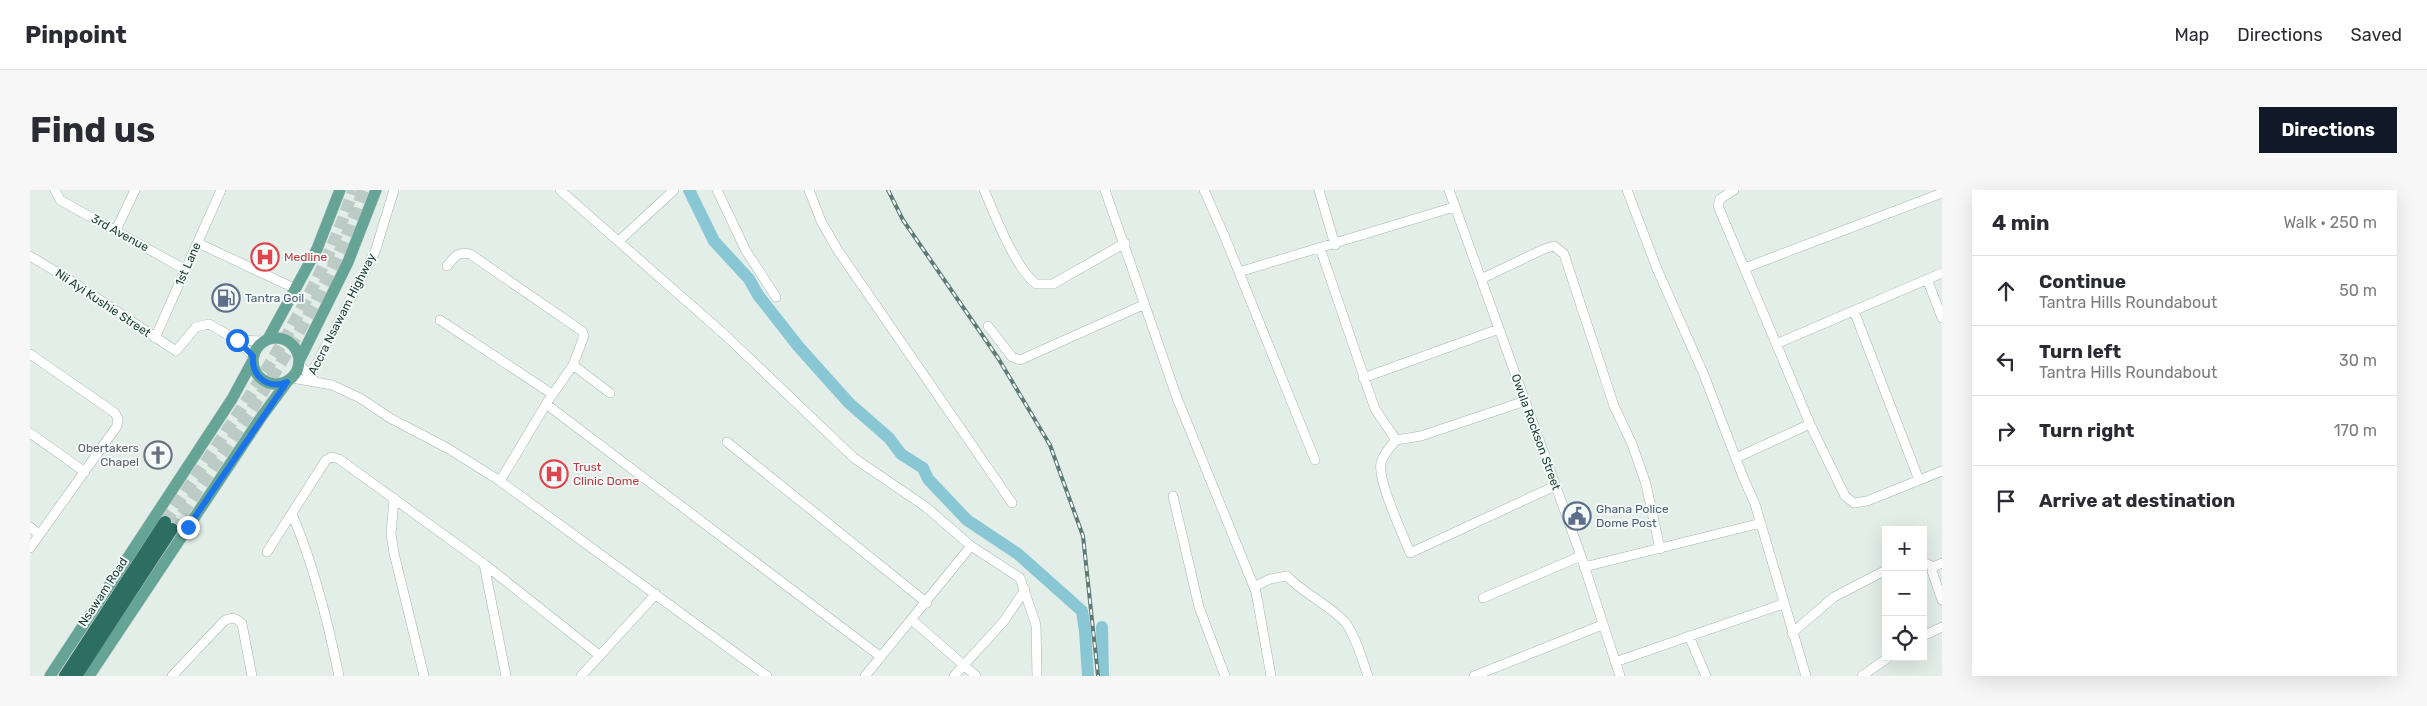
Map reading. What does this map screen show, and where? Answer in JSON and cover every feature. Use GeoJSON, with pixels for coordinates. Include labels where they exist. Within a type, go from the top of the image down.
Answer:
{"type":"FeatureCollection","features":[{"type":"Feature","properties":{"kind":"highway","name":"Nsawam Road"},"geometry":{"type":"LineString","coordinates":[[64,676],[168,526],[76,676]]}},
{"type":"Feature","properties":{"kind":"main road"},"geometry":{"type":"LineString","coordinates":[[50,676],[232,399],[259,345],[266,340],[296,290],[317,249],[340,190]]}},
{"type":"Feature","properties":{"kind":"main road"},"geometry":{"type":"LineString","coordinates":[[89,676],[262,416],[289,380],[348,262],[376,190]]}},
{"type":"Feature","properties":{"kind":"main road"},"geometry":{"type":"LineString","coordinates":[[266,340],[280,338],[289,342],[295,348],[299,363]]}},
{"type":"Feature","properties":{"kind":"main road"},"geometry":{"type":"LineString","coordinates":[[252,359],[255,373],[267,383],[275,385],[289,380]]}},
{"type":"Feature","properties":{"kind":"street"},"geometry":{"type":"LineString","coordinates":[[116,230],[135,190]]}},
{"type":"Feature","properties":{"kind":"street","name":"1st Lane"},"geometry":{"type":"LineString","coordinates":[[155,338],[221,190]]}},
{"type":"Feature","properties":{"kind":"street","name":"Accra Nsawam Highway"},"geometry":{"type":"LineString","coordinates":[[311,379],[375,252],[394,190]]}},
{"type":"Feature","properties":{"kind":"street"},"geometry":{"type":"LineString","coordinates":[[560,190],[620,240],[664,283],[775,381],[798,407],[854,458],[926,507],[971,546],[1020,578],[1036,625],[1037,676]]}},
{"type":"Feature","properties":{"kind":"street"},"geometry":{"type":"LineString","coordinates":[[620,240],[674,190]]}},
{"type":"Feature","properties":{"kind":"street"},"geometry":{"type":"LineString","coordinates":[[717,190],[746,252],[776,297]]}},
{"type":"Feature","properties":{"kind":"street"},"geometry":{"type":"LineString","coordinates":[[808,190],[821,221],[837,249],[1012,503]]}},
{"type":"Feature","properties":{"kind":"street"},"geometry":{"type":"LineString","coordinates":[[984,190],[1028,278],[1036,284],[1054,284],[1125,243]]}},
{"type":"Feature","properties":{"kind":"street"},"geometry":{"type":"LineString","coordinates":[[1105,190],[1125,243],[1143,306],[1177,398],[1254,587],[1268,648],[1271,676]]}},
{"type":"Feature","properties":{"kind":"street"},"geometry":{"type":"LineString","coordinates":[[1204,190],[1315,460]]}},
{"type":"Feature","properties":{"kind":"street"},"geometry":{"type":"LineString","coordinates":[[1319,190],[1335,244]]}},
{"type":"Feature","properties":{"kind":"street","name":"Owula Rockson Street"},"geometry":{"type":"LineString","coordinates":[[1449,190],[1584,567],[1620,676]]}},
{"type":"Feature","properties":{"kind":"street"},"geometry":{"type":"LineString","coordinates":[[1627,190],[1657,269],[1704,375],[1761,523],[1783,604],[1806,676]]}},
{"type":"Feature","properties":{"kind":"street"},"geometry":{"type":"LineString","coordinates":[[1734,190],[1720,198],[1718,206],[1810,424],[1845,496],[1854,503],[1867,501],[1942,471]]}},
{"type":"Feature","properties":{"kind":"street","name":"3rd Avenue"},"geometry":{"type":"LineString","coordinates":[[56,192],[60,200],[186,270]]}},
{"type":"Feature","properties":{"kind":"street"},"geometry":{"type":"LineString","coordinates":[[1745,268],[1942,192]]}},
{"type":"Feature","properties":{"kind":"street"},"geometry":{"type":"LineString","coordinates":[[1239,272],[1454,207]]}},
{"type":"Feature","properties":{"kind":"street"},"geometry":{"type":"LineString","coordinates":[[198,243],[296,290]]}},
{"type":"Feature","properties":{"kind":"street"},"geometry":{"type":"LineString","coordinates":[[1481,279],[1544,249],[1554,246],[1564,254],[1614,406],[1632,444],[1646,484],[1660,549]]}},
{"type":"Feature","properties":{"kind":"street"},"geometry":{"type":"LineString","coordinates":[[1320,248],[1374,409],[1396,440]]}},
{"type":"Feature","properties":{"kind":"street"},"geometry":{"type":"LineString","coordinates":[[447,266],[457,254],[463,252],[470,254],[582,331],[584,340],[573,364],[552,394],[500,481]]}},
{"type":"Feature","properties":{"kind":"street","name":"Nii Ayi Kushie Street"},"geometry":{"type":"LineString","coordinates":[[30,256],[176,350],[191,331],[200,325],[209,324],[237,340]]}},
{"type":"Feature","properties":{"kind":"street"},"geometry":{"type":"LineString","coordinates":[[1776,344],[1942,273]]}},
{"type":"Feature","properties":{"kind":"street"},"geometry":{"type":"LineString","coordinates":[[1927,280],[1942,318]]}},
{"type":"Feature","properties":{"kind":"street"},"geometry":{"type":"LineString","coordinates":[[988,326],[1012,357],[1020,360],[1143,306]]}},
{"type":"Feature","properties":{"kind":"street"},"geometry":{"type":"LineString","coordinates":[[1854,311],[1919,480]]}},
{"type":"Feature","properties":{"kind":"street"},"geometry":{"type":"LineString","coordinates":[[440,320],[552,394]]}},
{"type":"Feature","properties":{"kind":"street"},"geometry":{"type":"LineString","coordinates":[[1363,378],[1499,330]]}},
{"type":"Feature","properties":{"kind":"street"},"geometry":{"type":"LineString","coordinates":[[237,340],[266,340]]}},
{"type":"Feature","properties":{"kind":"street"},"geometry":{"type":"LineString","coordinates":[[237,340],[252,359]]}},
{"type":"Feature","properties":{"kind":"street"},"geometry":{"type":"LineString","coordinates":[[30,354],[115,413],[118,419],[117,426],[30,548]]}},
{"type":"Feature","properties":{"kind":"street"},"geometry":{"type":"LineString","coordinates":[[299,363],[311,379]]}},
{"type":"Feature","properties":{"kind":"street"},"geometry":{"type":"LineString","coordinates":[[573,364],[610,393]]}},
{"type":"Feature","properties":{"kind":"street"},"geometry":{"type":"LineString","coordinates":[[289,380],[311,379],[332,385],[360,398],[390,418],[449,448],[500,481],[767,676]]}},
{"type":"Feature","properties":{"kind":"street"},"geometry":{"type":"LineString","coordinates":[[1525,401],[1421,436],[1396,440],[1384,457],[1381,469],[1393,509],[1410,552],[1555,486]]}},
{"type":"Feature","properties":{"kind":"street"},"geometry":{"type":"LineString","coordinates":[[546,404],[881,657]]}},
{"type":"Feature","properties":{"kind":"street"},"geometry":{"type":"LineString","coordinates":[[1736,458],[1810,424]]}},
{"type":"Feature","properties":{"kind":"street"},"geometry":{"type":"LineString","coordinates":[[30,433],[84,472]]}},
{"type":"Feature","properties":{"kind":"street"},"geometry":{"type":"LineString","coordinates":[[726,442],[927,602]]}},
{"type":"Feature","properties":{"kind":"street"},"geometry":{"type":"LineString","coordinates":[[266,552],[326,460],[332,457],[339,459],[484,564],[599,655]]}},
{"type":"Feature","properties":{"kind":"street"},"geometry":{"type":"LineString","coordinates":[[1174,496],[1199,607],[1225,676]]}},
{"type":"Feature","properties":{"kind":"street"},"geometry":{"type":"LineString","coordinates":[[394,498],[391,534],[394,554],[424,676]]}},
{"type":"Feature","properties":{"kind":"street"},"geometry":{"type":"LineString","coordinates":[[292,514],[316,583],[338,676]]}},
{"type":"Feature","properties":{"kind":"street"},"geometry":{"type":"LineString","coordinates":[[1584,567],[1761,523]]}},
{"type":"Feature","properties":{"kind":"street"},"geometry":{"type":"LineString","coordinates":[[30,527],[39,534]]}},
{"type":"Feature","properties":{"kind":"street"},"geometry":{"type":"LineString","coordinates":[[865,676],[971,546]]}},
{"type":"Feature","properties":{"kind":"street"},"geometry":{"type":"LineString","coordinates":[[1483,598],[1580,556]]}},
{"type":"Feature","properties":{"kind":"street"},"geometry":{"type":"LineString","coordinates":[[484,564],[506,676]]}},
{"type":"Feature","properties":{"kind":"street"},"geometry":{"type":"LineString","coordinates":[[1938,565],[1932,570],[1942,600]]}},
{"type":"Feature","properties":{"kind":"street"},"geometry":{"type":"LineString","coordinates":[[1792,633],[1834,597],[1884,571]]}},
{"type":"Feature","properties":{"kind":"street"},"geometry":{"type":"LineString","coordinates":[[1254,587],[1270,579],[1287,576],[1299,589],[1334,612],[1346,624],[1368,676]]}},
{"type":"Feature","properties":{"kind":"street"},"geometry":{"type":"LineString","coordinates":[[954,676],[965,667],[1004,621],[1025,590]]}},
{"type":"Feature","properties":{"kind":"street"},"geometry":{"type":"LineString","coordinates":[[581,676],[656,594]]}},
{"type":"Feature","properties":{"kind":"street"},"geometry":{"type":"LineString","coordinates":[[1615,662],[1783,604]]}},
{"type":"Feature","properties":{"kind":"street"},"geometry":{"type":"LineString","coordinates":[[172,676],[230,617],[237,619],[242,624],[252,676]]}},
{"type":"Feature","properties":{"kind":"street"},"geometry":{"type":"LineString","coordinates":[[912,620],[976,676]]}},
{"type":"Feature","properties":{"kind":"street"},"geometry":{"type":"LineString","coordinates":[[1474,676],[1602,624]]}},
{"type":"Feature","properties":{"kind":"street"},"geometry":{"type":"LineString","coordinates":[[1927,634],[1942,627]]}},
{"type":"Feature","properties":{"kind":"street"},"geometry":{"type":"LineString","coordinates":[[1689,636],[1706,676]]}},
{"type":"Feature","properties":{"kind":"street"},"geometry":{"type":"LineString","coordinates":[[1862,676],[1883,661]]}},
{"type":"Feature","properties":{"kind":"waterway"},"geometry":{"type":"LineString","coordinates":[[689,190],[714,241],[749,279],[758,295],[798,346],[849,403],[889,438],[901,454],[923,468],[928,479],[967,520],[1018,554],[1082,611],[1088,676]]}},
{"type":"Feature","properties":{"kind":"waterway"},"geometry":{"type":"LineString","coordinates":[[1102,627],[1103,676]]}},
{"type":"Feature","properties":{"kind":"tunnel"},"geometry":{"type":"LineString","coordinates":[[165,522],[245,403],[295,321],[337,235],[353,190]]}},
{"type":"Feature","properties":{"kind":"tunnel"},"geometry":{"type":"LineString","coordinates":[[172,529],[253,407],[304,324],[346,236],[363,190]]}},
{"type":"Feature","properties":{"kind":"railway"},"geometry":{"type":"LineString","coordinates":[[888,190],[903,220],[998,358],[1050,445],[1083,536],[1098,676]]}},
{"type":"Feature","properties":{"kind":"place","name":"Medline"},"geometry":{"type":"Point","coordinates":[265,257]}},
{"type":"Feature","properties":{"kind":"place","name":"Tantra Goil"},"geometry":{"type":"Point","coordinates":[226,298]}},
{"type":"Feature","properties":{"kind":"place","name":"Obertakers Chapel"},"geometry":{"type":"Point","coordinates":[158,455]}},
{"type":"Feature","properties":{"kind":"place","name":"Trust Clinic Dome"},"geometry":{"type":"Point","coordinates":[554,474]}},
{"type":"Feature","properties":{"kind":"place","name":"Ghana Police Dome Post"},"geometry":{"type":"Point","coordinates":[1577,516]}},
{"type":"Feature","properties":{"kind":"route"},"geometry":{"type":"LineString","coordinates":[[188,527],[287,382],[275,385],[260,379],[255,373],[252,362],[253,356],[237,340]]}}]}
